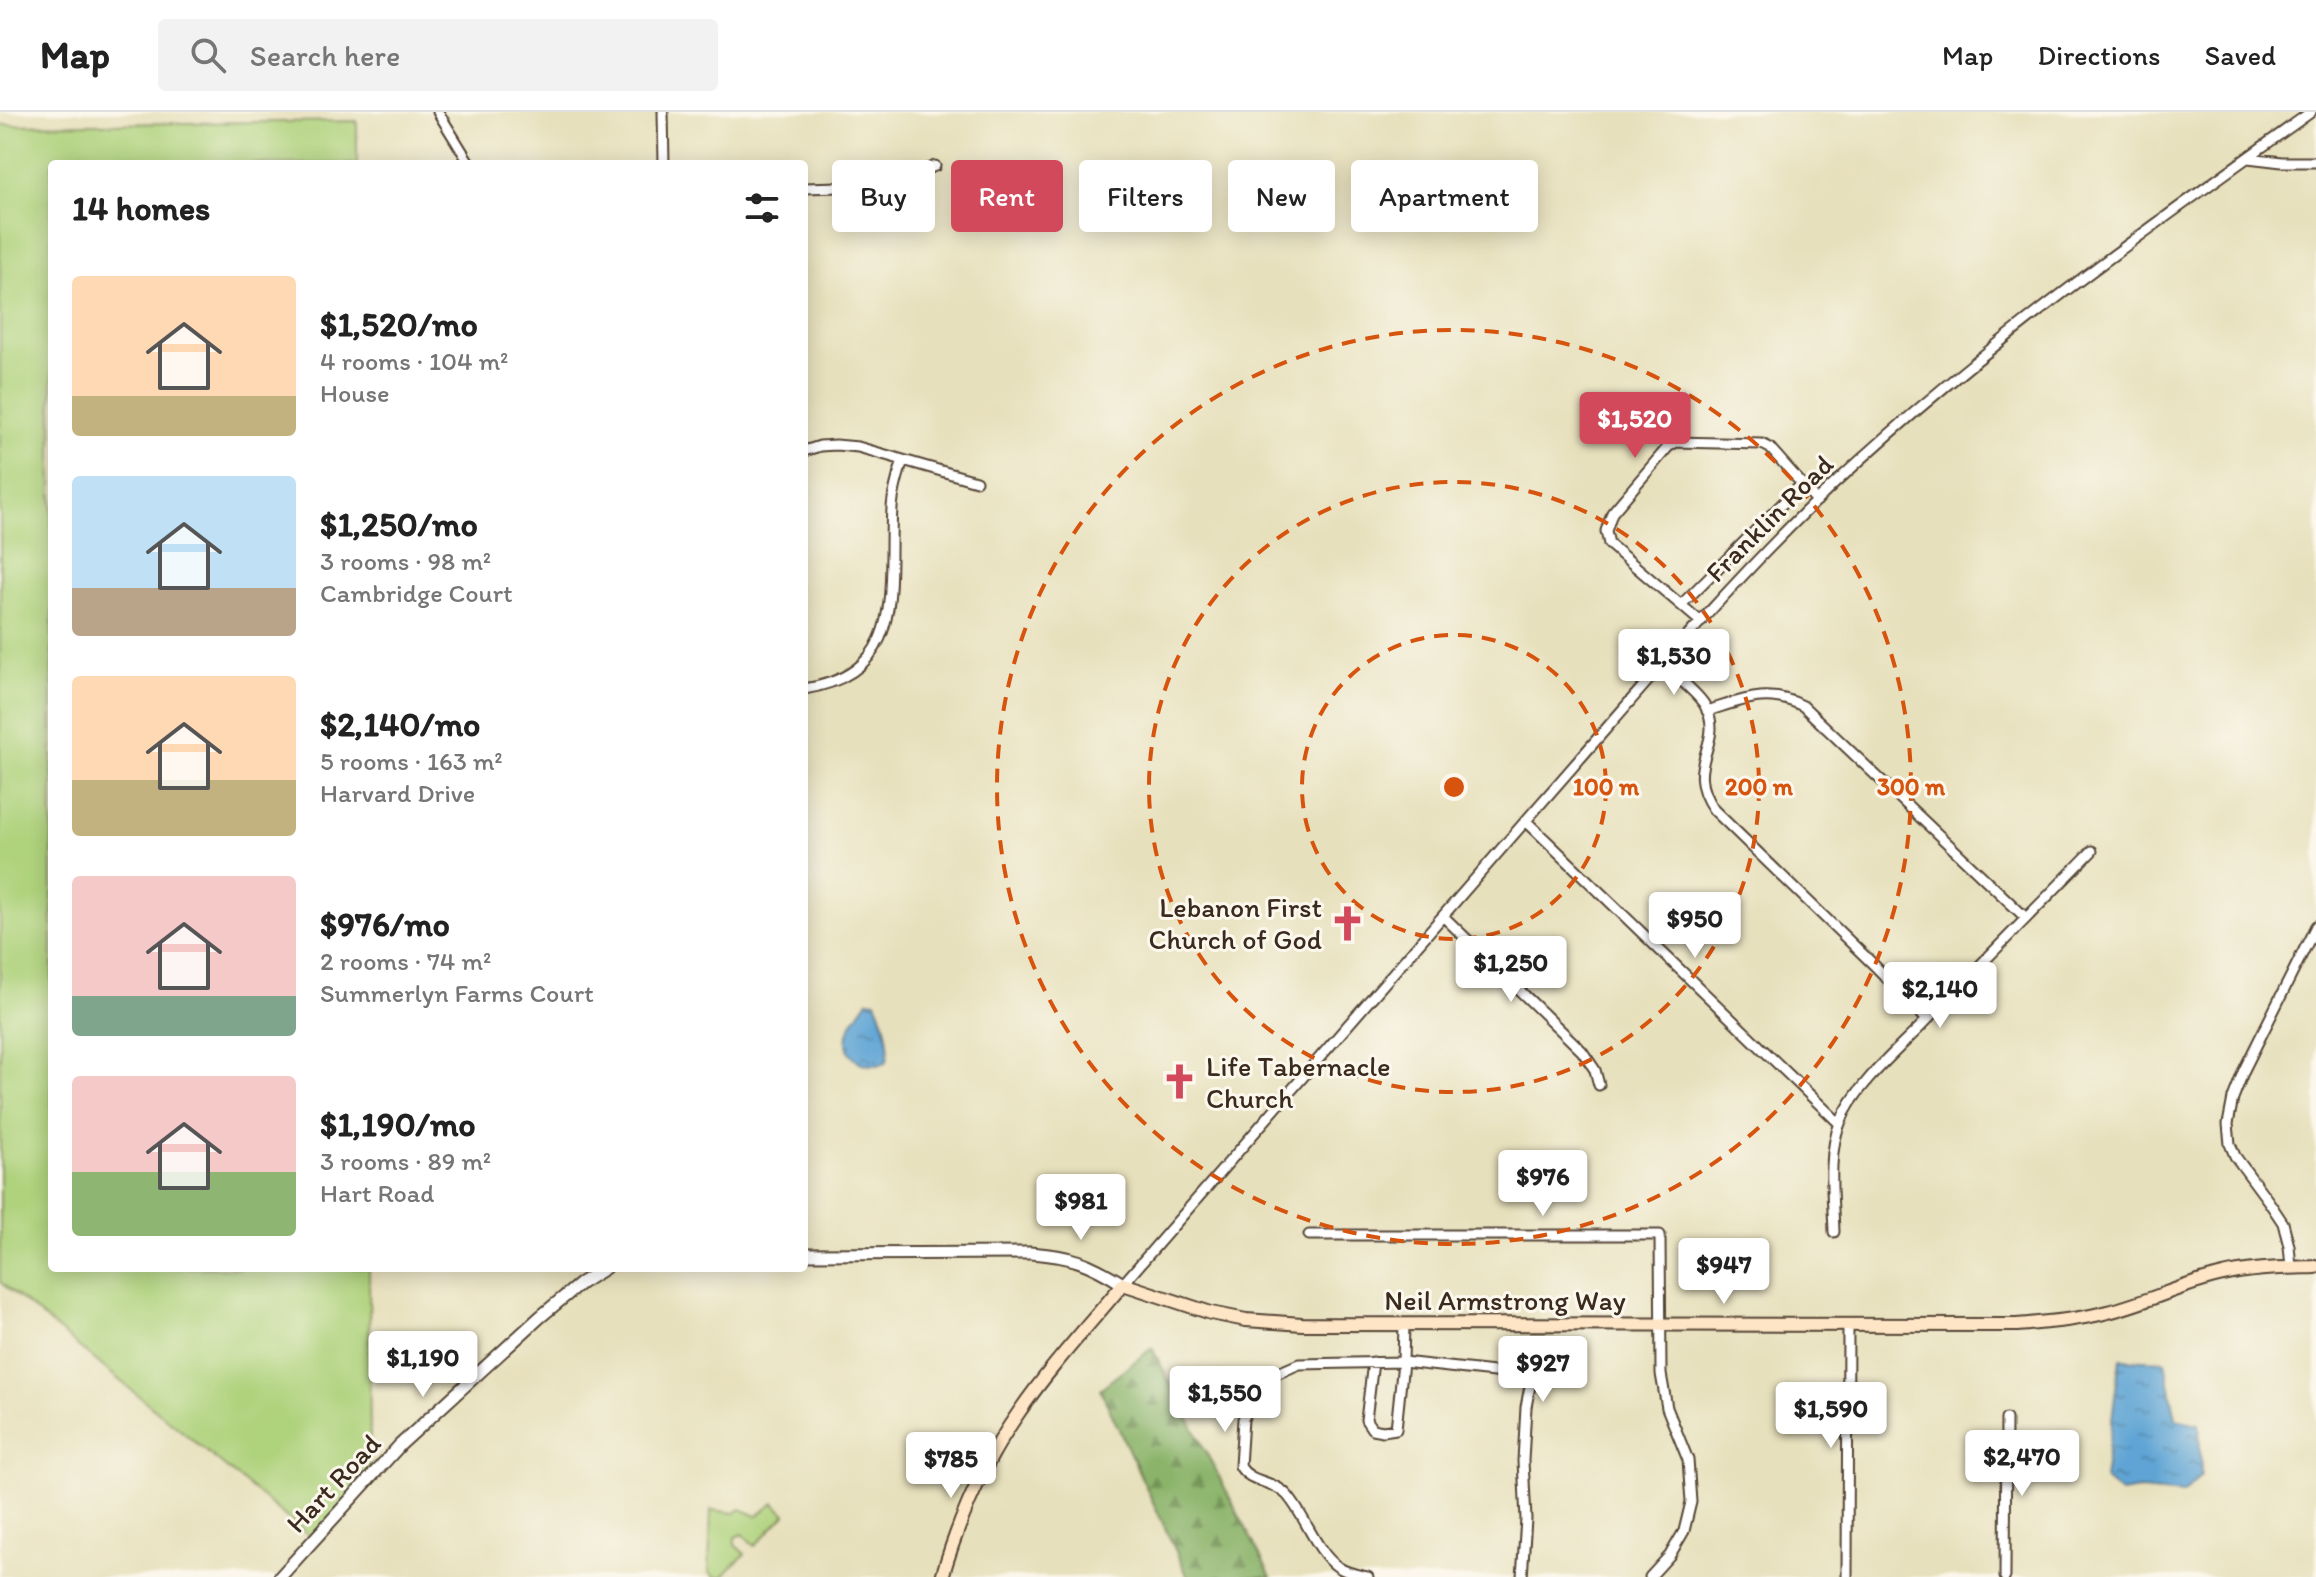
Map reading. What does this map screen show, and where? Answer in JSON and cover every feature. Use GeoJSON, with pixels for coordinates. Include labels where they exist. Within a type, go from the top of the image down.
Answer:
{"type":"FeatureCollection","features":[{"type":"Feature","properties":{"kind":"main road","name":"Neil Armstrong Way"},"geometry":{"type":"LineString","coordinates":[[1123,1284],[1211,1313],[1246,1320],[1302,1324],[2017,1325],[2069,1320],[2108,1312],[2243,1271],[2316,1267]]}},
{"type":"Feature","properties":{"kind":"main road","name":"Franklin Road"},"geometry":{"type":"LineString","coordinates":[[942,1577],[958,1528],[1001,1440],[1032,1394],[1123,1284]]}},
{"type":"Feature","properties":{"kind":"street"},"geometry":{"type":"LineString","coordinates":[[438,112],[468,160]]}},
{"type":"Feature","properties":{"kind":"street"},"geometry":{"type":"LineString","coordinates":[[663,112],[664,160]]}},
{"type":"Feature","properties":{"kind":"street","name":"Franklin Road"},"geometry":{"type":"LineString","coordinates":[[1123,1284],[1755,562],[1927,401],[1986,353],[2119,251],[2311,112]]}},
{"type":"Feature","properties":{"kind":"street"},"geometry":{"type":"LineString","coordinates":[[2248,158],[2316,162]]}},
{"type":"Feature","properties":{"kind":"street"},"geometry":{"type":"LineString","coordinates":[[808,188],[832,187]]}},
{"type":"Feature","properties":{"kind":"street"},"geometry":{"type":"LineString","coordinates":[[1701,622],[1609,544],[1606,531],[1612,513],[1668,447],[1676,442],[1762,444],[1770,448],[1817,501]]}},
{"type":"Feature","properties":{"kind":"street"},"geometry":{"type":"LineString","coordinates":[[808,450],[843,445],[976,481]]}},
{"type":"Feature","properties":{"kind":"street"},"geometry":{"type":"LineString","coordinates":[[808,688],[833,683],[846,676],[869,655],[881,636],[891,592],[894,492],[903,460]]}},
{"type":"Feature","properties":{"kind":"street"},"geometry":{"type":"LineString","coordinates":[[1681,605],[1802,484]]}},
{"type":"Feature","properties":{"kind":"street"},"geometry":{"type":"LineString","coordinates":[[1663,665],[1698,696],[1707,711],[1711,733],[1700,777],[1705,798],[1719,816],[1927,1020]]}},
{"type":"Feature","properties":{"kind":"street"},"geometry":{"type":"LineString","coordinates":[[1707,711],[1754,697],[1769,696],[1783,697],[1803,706],[2026,918]]}},
{"type":"Feature","properties":{"kind":"street"},"geometry":{"type":"LineString","coordinates":[[1526,821],[1840,1124]]}},
{"type":"Feature","properties":{"kind":"street"},"geometry":{"type":"LineString","coordinates":[[1834,1232],[1833,1161],[1836,1138],[1852,1102],[1927,1020],[2092,851]]}},
{"type":"Feature","properties":{"kind":"street"},"geometry":{"type":"LineString","coordinates":[[1443,916],[1582,1051],[1595,1070],[1599,1085]]}},
{"type":"Feature","properties":{"kind":"street"},"geometry":{"type":"LineString","coordinates":[[2291,1267],[2283,1223],[2235,1156],[2228,1124],[2233,1098],[2244,1070],[2316,926]]}},
{"type":"Feature","properties":{"kind":"street"},"geometry":{"type":"LineString","coordinates":[[1309,1235],[1660,1235],[1661,1374],[1674,1427],[1688,1460],[1691,1502],[1684,1531],[1670,1555],[1650,1577]]}},
{"type":"Feature","properties":{"kind":"street"},"geometry":{"type":"LineString","coordinates":[[808,1254],[1030,1253],[1060,1256],[1089,1264],[1123,1284]]}},
{"type":"Feature","properties":{"kind":"street","name":"Hart Road"},"geometry":{"type":"LineString","coordinates":[[280,1577],[409,1437],[540,1317],[599,1272]]}},
{"type":"Feature","properties":{"kind":"street"},"geometry":{"type":"LineString","coordinates":[[1373,1362],[1366,1420],[1372,1429],[1396,1429],[1404,1324]]}},
{"type":"Feature","properties":{"kind":"street"},"geometry":{"type":"LineString","coordinates":[[1847,1577],[1848,1325]]}},
{"type":"Feature","properties":{"kind":"street"},"geometry":{"type":"LineString","coordinates":[[1368,1577],[1338,1568],[1328,1558],[1288,1496],[1277,1486],[1248,1475],[1240,1466],[1243,1419],[1256,1393],[1276,1374],[1299,1364],[1403,1362],[1521,1375],[1526,1379],[1530,1386],[1523,1461],[1526,1519],[1522,1577]]}},
{"type":"Feature","properties":{"kind":"street"},"geometry":{"type":"LineString","coordinates":[[2005,1577],[2006,1419]]}},
{"type":"Feature","properties":{"kind":"green space"},"geometry":{"type":"Polygon","coordinates":[[[357,121],[357,160],[48,160],[48,1272],[369,1272],[370,1476],[313,1539],[0,1282],[0,125],[357,121]]]}},
{"type":"Feature","properties":{"kind":"green space"},"geometry":{"type":"Polygon","coordinates":[[[1152,1348],[1271,1577],[1188,1577],[1100,1389],[1152,1348]]]}},
{"type":"Feature","properties":{"kind":"green space"},"geometry":{"type":"Polygon","coordinates":[[[774,1503],[786,1514],[755,1546],[743,1534],[735,1537],[735,1545],[745,1554],[722,1577],[715,1577],[709,1572],[711,1510],[734,1513],[741,1509],[757,1516],[774,1503]]]}},
{"type":"Feature","properties":{"kind":"water"},"geometry":{"type":"Polygon","coordinates":[[[868,1000],[876,1001],[888,1040],[886,1063],[877,1065],[868,1065],[854,1058],[847,1046],[850,1028],[868,1000]]]}},
{"type":"Feature","properties":{"kind":"water"},"geometry":{"type":"Polygon","coordinates":[[[2120,1359],[2165,1361],[2176,1419],[2199,1424],[2201,1475],[2183,1494],[2140,1490],[2121,1493],[2104,1479],[2120,1359]]]}},
{"type":"Feature","properties":{"kind":"place","name":"Lebanon First Church of God"},"geometry":{"type":"Point","coordinates":[1348,923]}},
{"type":"Feature","properties":{"kind":"place","name":"Life Tabernacle Church"},"geometry":{"type":"Point","coordinates":[1180,1082]}}]}
